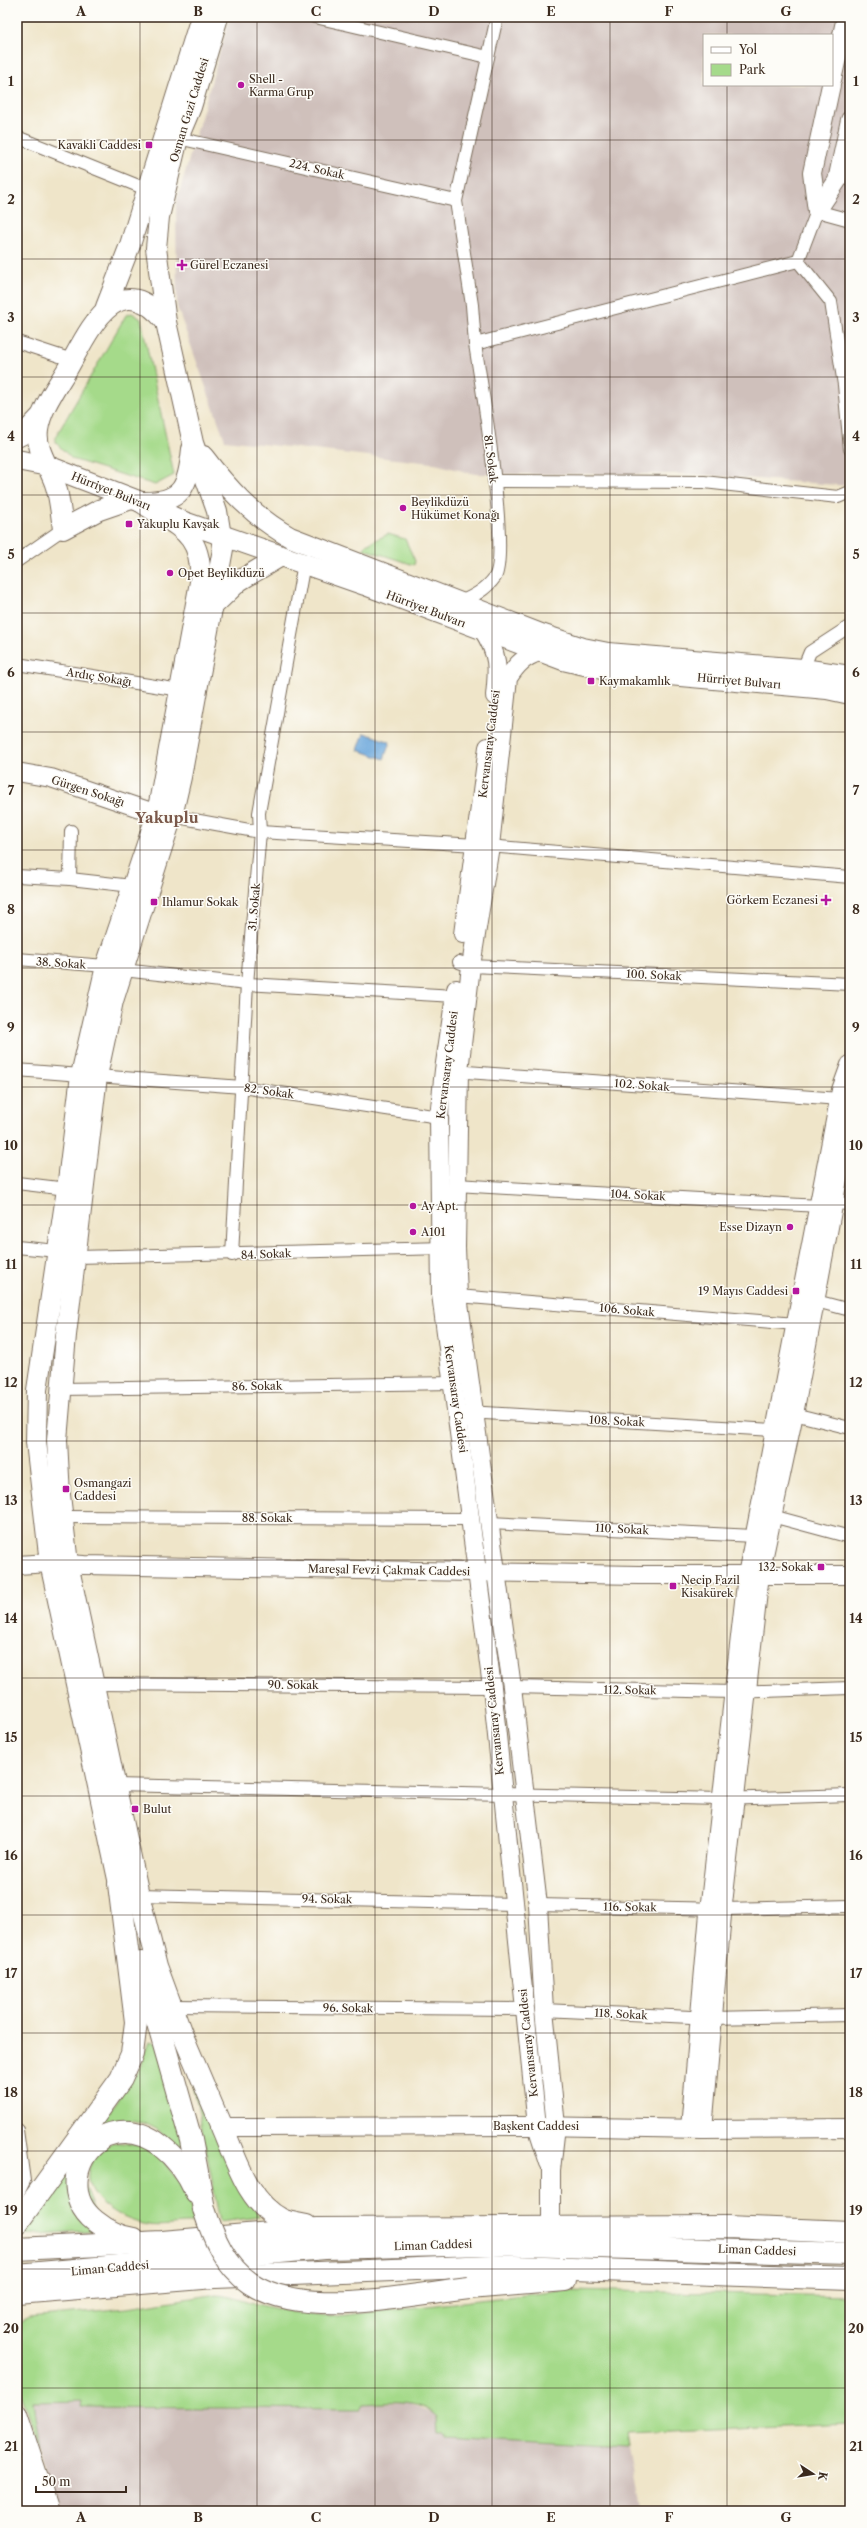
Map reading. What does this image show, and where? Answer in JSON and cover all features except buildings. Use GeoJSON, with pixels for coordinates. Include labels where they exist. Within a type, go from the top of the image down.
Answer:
{"type":"FeatureCollection","features":[{"type":"Feature","properties":{"kind":"highway"},"geometry":{"type":"LineString","coordinates":[[119,1884],[191,2140],[204,2210]]}},
{"type":"Feature","properties":{"kind":"highway"},"geometry":{"type":"LineString","coordinates":[[17,2223],[121,2079],[132,2054],[136,2022],[119,1884]]}},
{"type":"Feature","properties":{"kind":"highway"},"geometry":{"type":"LineString","coordinates":[[222,2127],[248,2186],[266,2209],[282,2220],[317,2229]]}},
{"type":"Feature","properties":{"kind":"highway"},"geometry":{"type":"LineString","coordinates":[[162,2242],[129,2238],[105,2229],[88,2215],[78,2199],[76,2184],[78,2165],[88,2149],[106,2135],[124,2132],[141,2135],[158,2143],[172,2154],[185,2172],[204,2210],[214,2239],[231,2266],[250,2283],[291,2300],[318,2303],[344,2302],[469,2288],[592,2278],[712,2273]]}},
{"type":"Feature","properties":{"kind":"highway"},"geometry":{"type":"LineString","coordinates":[[17,2249],[162,2242],[317,2229],[728,2227],[850,2232]]}},
{"type":"Feature","properties":{"kind":"highway","name":"Liman Caddesi"},"geometry":{"type":"LineString","coordinates":[[17,2274],[325,2248],[488,2244],[850,2254]]}},
{"type":"Feature","properties":{"kind":"highway","name":"Liman Caddesi"},"geometry":{"type":"LineString","coordinates":[[17,2293],[215,2277],[492,2266],[850,2279]]}},
{"type":"Feature","properties":{"kind":"highway"},"geometry":{"type":"LineString","coordinates":[[17,2308],[35,2303],[138,2292],[176,2280]]}},
{"type":"Feature","properties":{"kind":"highway"},"geometry":{"type":"LineString","coordinates":[[17,2466],[34,2511]]}},
{"type":"Feature","properties":{"kind":"main road","name":"Osman Gazi Caddesi"},"geometry":{"type":"LineString","coordinates":[[193,443],[166,322],[156,248],[171,136],[201,17]]}},
{"type":"Feature","properties":{"kind":"main road","name":"Osman Gazi Caddesi"},"geometry":{"type":"LineString","coordinates":[[106,308],[130,245],[146,189],[171,136],[190,108],[218,17]]}},
{"type":"Feature","properties":{"kind":"main road"},"geometry":{"type":"LineString","coordinates":[[17,437],[25,433],[41,416],[84,338],[106,308],[116,301],[136,299],[145,302],[156,310],[166,322]]}},
{"type":"Feature","properties":{"kind":"main road"},"geometry":{"type":"LineString","coordinates":[[41,416],[38,442],[56,488],[63,529],[99,510],[136,501],[161,502],[175,497],[185,486],[189,476],[193,443]]}},
{"type":"Feature","properties":{"kind":"main road"},"geometry":{"type":"LineString","coordinates":[[114,968],[164,815],[213,606],[221,562],[222,535],[217,511],[193,443]]}},
{"type":"Feature","properties":{"kind":"main road","name":"Hürriyet Bulvarı"},"geometry":{"type":"LineString","coordinates":[[193,443],[232,492],[266,524],[316,548],[458,603],[583,648],[608,653],[803,669],[850,676]]}},
{"type":"Feature","properties":{"kind":"main road","name":"Hürriyet Bulvarı"},"geometry":{"type":"LineString","coordinates":[[17,460],[48,466],[184,522],[304,563],[563,660],[602,669],[827,689],[850,694]]}},
{"type":"Feature","properties":{"kind":"main road"},"geometry":{"type":"LineString","coordinates":[[119,1884],[36,1435],[37,1390],[67,1189],[89,1075],[132,886],[164,815],[180,690],[200,582],[201,562],[191,537],[136,501]]}},
{"type":"Feature","properties":{"kind":"main road"},"geometry":{"type":"LineString","coordinates":[[213,606],[239,581],[281,556]]}},
{"type":"Feature","properties":{"kind":"main road"},"geometry":{"type":"LineString","coordinates":[[89,1075],[77,1257],[61,1390],[58,1440],[63,1517],[59,1563],[94,1684],[139,1895],[157,1966],[222,2127]]}},
{"type":"Feature","properties":{"kind":"main road"},"geometry":{"type":"LineString","coordinates":[[57,1251],[77,1257]]}},
{"type":"Feature","properties":{"kind":"main road"},"geometry":{"type":"LineString","coordinates":[[17,2414],[49,2511]]}},
{"type":"Feature","properties":{"kind":"street"},"geometry":{"type":"LineString","coordinates":[[315,17],[488,57]]}},
{"type":"Feature","properties":{"kind":"street"},"geometry":{"type":"LineString","coordinates":[[456,201],[497,17]]}},
{"type":"Feature","properties":{"kind":"street"},"geometry":{"type":"LineString","coordinates":[[833,76],[846,17]]}},
{"type":"Feature","properties":{"kind":"street"},"geometry":{"type":"LineString","coordinates":[[817,211],[812,173],[831,86]]}},
{"type":"Feature","properties":{"kind":"street"},"geometry":{"type":"LineString","coordinates":[[798,261],[817,211],[837,181],[850,120]]}},
{"type":"Feature","properties":{"kind":"street","name":"224. Sokak"},"geometry":{"type":"LineString","coordinates":[[171,136],[456,201]]}},
{"type":"Feature","properties":{"kind":"street"},"geometry":{"type":"LineString","coordinates":[[17,137],[146,189]]}},
{"type":"Feature","properties":{"kind":"street","name":"81. Sokak"},"geometry":{"type":"LineString","coordinates":[[456,201],[472,305],[475,344],[494,481],[500,560],[495,576],[480,592],[458,603]]}},
{"type":"Feature","properties":{"kind":"street"},"geometry":{"type":"LineString","coordinates":[[817,211],[850,220]]}},
{"type":"Feature","properties":{"kind":"street"},"geometry":{"type":"LineString","coordinates":[[475,344],[798,261]]}},
{"type":"Feature","properties":{"kind":"street"},"geometry":{"type":"LineString","coordinates":[[798,261],[831,302],[844,384],[850,449]]}},
{"type":"Feature","properties":{"kind":"street"},"geometry":{"type":"LineString","coordinates":[[17,342],[72,360]]}},
{"type":"Feature","properties":{"kind":"street"},"geometry":{"type":"LineString","coordinates":[[494,481],[704,482],[838,497],[850,492]]}},
{"type":"Feature","properties":{"kind":"street"},"geometry":{"type":"LineString","coordinates":[[17,561],[63,529]]}},
{"type":"Feature","properties":{"kind":"street","name":"31. Sokak"},"geometry":{"type":"LineString","coordinates":[[232,1255],[247,984],[260,832],[259,813],[304,563]]}},
{"type":"Feature","properties":{"kind":"street"},"geometry":{"type":"LineString","coordinates":[[803,669],[810,652],[850,626]]}},
{"type":"Feature","properties":{"kind":"street","name":"Kervansaray Caddesi"},"geometry":{"type":"LineString","coordinates":[[483,630],[494,646],[497,660],[483,845]]}},
{"type":"Feature","properties":{"kind":"street","name":"Kervansaray Caddesi"},"geometry":{"type":"LineString","coordinates":[[539,652],[527,657],[516,665],[508,678],[465,964],[451,1071],[439,1117],[448,1248],[458,1296],[466,1412],[471,1519],[492,1686],[537,2126],[551,2170]]}},
{"type":"Feature","properties":{"kind":"street","name":"Ardıç Sokağı"},"geometry":{"type":"LineString","coordinates":[[17,664],[180,690]]}},
{"type":"Feature","properties":{"kind":"street","name":"Gürgen Sokağı"},"geometry":{"type":"LineString","coordinates":[[17,772],[51,778],[164,815]]}},
{"type":"Feature","properties":{"kind":"street"},"geometry":{"type":"LineString","coordinates":[[164,815],[260,832],[483,845],[850,877]]}},
{"type":"Feature","properties":{"kind":"street"},"geometry":{"type":"LineString","coordinates":[[70,878],[71,831]]}},
{"type":"Feature","properties":{"kind":"street"},"geometry":{"type":"LineString","coordinates":[[17,876],[70,878],[132,886]]}},
{"type":"Feature","properties":{"kind":"street","name":"38. Sokak"},"geometry":{"type":"LineString","coordinates":[[17,960],[114,968],[247,984],[455,996]]}},
{"type":"Feature","properties":{"kind":"street","name":"Kervansaray Caddesi"},"geometry":{"type":"LineString","coordinates":[[465,964],[455,996],[451,1071],[456,1184],[442,1294],[454,1383],[466,1412],[490,1523],[512,1687],[538,1905],[544,2010],[556,2126],[551,2170],[551,2228]]}},
{"type":"Feature","properties":{"kind":"street","name":"100. Sokak"},"geometry":{"type":"LineString","coordinates":[[465,964],[850,984]]}},
{"type":"Feature","properties":{"kind":"street"},"geometry":{"type":"LineString","coordinates":[[834,1205],[850,1065]]}},
{"type":"Feature","properties":{"kind":"street","name":"82. Sokak"},"geometry":{"type":"LineString","coordinates":[[17,1070],[242,1087],[439,1117]]}},
{"type":"Feature","properties":{"kind":"street","name":"102. Sokak"},"geometry":{"type":"LineString","coordinates":[[451,1071],[846,1091]]}},
{"type":"Feature","properties":{"kind":"street"},"geometry":{"type":"LineString","coordinates":[[754,1574],[772,1516],[784,1423],[802,1324],[834,1205],[850,1116]]}},
{"type":"Feature","properties":{"kind":"street"},"geometry":{"type":"LineString","coordinates":[[17,1183],[67,1189]]}},
{"type":"Feature","properties":{"kind":"street","name":"104. Sokak"},"geometry":{"type":"LineString","coordinates":[[456,1184],[834,1205]]}},
{"type":"Feature","properties":{"kind":"street"},"geometry":{"type":"LineString","coordinates":[[17,1247],[57,1251]]}},
{"type":"Feature","properties":{"kind":"street","name":"84. Sokak"},"geometry":{"type":"LineString","coordinates":[[77,1257],[232,1255],[448,1248]]}},
{"type":"Feature","properties":{"kind":"street","name":"106. Sokak"},"geometry":{"type":"LineString","coordinates":[[458,1296],[802,1324]]}},
{"type":"Feature","properties":{"kind":"street"},"geometry":{"type":"LineString","coordinates":[[808,1300],[850,1310]]}},
{"type":"Feature","properties":{"kind":"street","name":"86. Sokak"},"geometry":{"type":"LineString","coordinates":[[61,1390],[454,1383]]}},
{"type":"Feature","properties":{"kind":"street","name":"108. Sokak"},"geometry":{"type":"LineString","coordinates":[[466,1412],[784,1423],[850,1428]]}},
{"type":"Feature","properties":{"kind":"street"},"geometry":{"type":"LineString","coordinates":[[696,2129],[716,1909],[754,1574],[754,1536],[784,1423]]}},
{"type":"Feature","properties":{"kind":"street"},"geometry":{"type":"LineString","coordinates":[[772,1516],[850,1537]]}},
{"type":"Feature","properties":{"kind":"street","name":"88. Sokak"},"geometry":{"type":"LineString","coordinates":[[63,1517],[471,1519]]}},
{"type":"Feature","properties":{"kind":"street","name":"110. Sokak"},"geometry":{"type":"LineString","coordinates":[[490,1523],[754,1536]]}},
{"type":"Feature","properties":{"kind":"street","name":"Mareşal Fevzi Çakmak Caddesi"},"geometry":{"type":"LineString","coordinates":[[17,1565],[59,1563],[477,1572],[850,1576]]}},
{"type":"Feature","properties":{"kind":"street","name":"90. Sokak"},"geometry":{"type":"LineString","coordinates":[[94,1684],[492,1686]]}},
{"type":"Feature","properties":{"kind":"street","name":"112. Sokak"},"geometry":{"type":"LineString","coordinates":[[512,1687],[740,1692],[850,1688]]}},
{"type":"Feature","properties":{"kind":"street"},"geometry":{"type":"LineString","coordinates":[[115,1785],[524,1796],[728,1799],[850,1795]]}},
{"type":"Feature","properties":{"kind":"street","name":"94. Sokak"},"geometry":{"type":"LineString","coordinates":[[139,1895],[514,1904]]}},
{"type":"Feature","properties":{"kind":"street","name":"116. Sokak"},"geometry":{"type":"LineString","coordinates":[[538,1905],[716,1909],[850,1906]]}},
{"type":"Feature","properties":{"kind":"street","name":"96. Sokak"},"geometry":{"type":"LineString","coordinates":[[172,2006],[525,2009]]}},
{"type":"Feature","properties":{"kind":"street","name":"118. Sokak"},"geometry":{"type":"LineString","coordinates":[[544,2010],[705,2018],[850,2015]]}},
{"type":"Feature","properties":{"kind":"street","name":"Başkent Caddesi"},"geometry":{"type":"LineString","coordinates":[[222,2127],[556,2126],[696,2129],[850,2128]]}},
{"type":"Feature","properties":{"kind":"street"},"geometry":{"type":"LineString","coordinates":[[17,2130],[24,2181],[17,2194]]}},
{"type":"Feature","properties":{"kind":"shaded area"},"geometry":{"type":"Polygon","coordinates":[[[230,17],[850,17],[850,486],[692,474],[475,474],[431,463],[225,440],[177,307],[176,204],[230,17]]]}},
{"type":"Feature","properties":{"kind":"shaded area"},"geometry":{"type":"Polygon","coordinates":[[[82,2401],[82,2407],[319,2409],[361,2409],[364,2404],[407,2403],[433,2413],[437,2417],[438,2432],[444,2433],[444,2436],[628,2447],[640,2511],[55,2511],[41,2454],[33,2402],[82,2401]]]}},
{"type":"Feature","properties":{"kind":"green space"},"geometry":{"type":"Polygon","coordinates":[[[132,313],[141,319],[174,475],[155,485],[72,459],[55,442],[55,438],[126,315],[132,313]]]}},
{"type":"Feature","properties":{"kind":"green space"},"geometry":{"type":"Polygon","coordinates":[[[388,534],[405,539],[415,561],[414,565],[364,549],[366,545],[388,534]]]}},
{"type":"Feature","properties":{"kind":"green space"},"geometry":{"type":"Polygon","coordinates":[[[150,2041],[157,2043],[191,2165],[178,2147],[151,2126],[129,2120],[110,2123],[97,2129],[138,2071],[150,2041]]]}},
{"type":"Feature","properties":{"kind":"green space"},"geometry":{"type":"Polygon","coordinates":[[[192,2077],[259,2217],[220,2222],[192,2077]]]}},
{"type":"Feature","properties":{"kind":"green space"},"geometry":{"type":"Polygon","coordinates":[[[110,2142],[150,2145],[186,2190],[193,2222],[189,2224],[164,2226],[149,2225],[125,2218],[113,2212],[103,2204],[94,2195],[89,2184],[88,2172],[93,2159],[110,2142]]]}},
{"type":"Feature","properties":{"kind":"green space"},"geometry":{"type":"Polygon","coordinates":[[[73,2158],[102,2230],[20,2235],[73,2158]]]}},
{"type":"Feature","properties":{"kind":"green space"},"geometry":{"type":"Polygon","coordinates":[[[569,2290],[850,2296],[850,2424],[626,2434],[628,2447],[444,2437],[444,2433],[438,2433],[437,2417],[430,2411],[412,2404],[403,2403],[364,2404],[361,2409],[81,2407],[82,2401],[33,2402],[40,2448],[17,2382],[17,2323],[29,2317],[127,2308],[217,2294],[283,2310],[329,2317],[569,2290]]]}},
{"type":"Feature","properties":{"kind":"water"},"geometry":{"type":"Polygon","coordinates":[[[364,733],[390,742],[384,759],[358,750],[364,733]]]}},
{"type":"Feature","properties":{"kind":"place","name":"Shell - Karma Grup"},"geometry":{"type":"Point","coordinates":[241,85]}},
{"type":"Feature","properties":{"kind":"place","name":"Kavakli Caddesi"},"geometry":{"type":"Point","coordinates":[149,145]}},
{"type":"Feature","properties":{"kind":"place","name":"Gürel Eczanesi"},"geometry":{"type":"Point","coordinates":[182,265]}},
{"type":"Feature","properties":{"kind":"place","name":"Beylikdüzü Hükümet Konağı"},"geometry":{"type":"Point","coordinates":[403,508]}},
{"type":"Feature","properties":{"kind":"place","name":"Yakuplu Kavşak"},"geometry":{"type":"Point","coordinates":[129,524]}},
{"type":"Feature","properties":{"kind":"place","name":"Opet Beylikdüzü"},"geometry":{"type":"Point","coordinates":[170,573]}},
{"type":"Feature","properties":{"kind":"place","name":"Kaymakamlık"},"geometry":{"type":"Point","coordinates":[591,681]}},
{"type":"Feature","properties":{"kind":"place","name":"Görkem Eczanesi"},"geometry":{"type":"Point","coordinates":[826,900]}},
{"type":"Feature","properties":{"kind":"place","name":"Ihlamur Sokak"},"geometry":{"type":"Point","coordinates":[154,902]}},
{"type":"Feature","properties":{"kind":"place","name":"Ay Apt."},"geometry":{"type":"Point","coordinates":[413,1206]}},
{"type":"Feature","properties":{"kind":"place","name":"Esse Dizayn"},"geometry":{"type":"Point","coordinates":[790,1227]}},
{"type":"Feature","properties":{"kind":"place","name":"A101"},"geometry":{"type":"Point","coordinates":[413,1232]}},
{"type":"Feature","properties":{"kind":"place","name":"19 Mayıs Caddesi"},"geometry":{"type":"Point","coordinates":[796,1291]}},
{"type":"Feature","properties":{"kind":"place","name":"Osmangazi Caddesi"},"geometry":{"type":"Point","coordinates":[66,1489]}},
{"type":"Feature","properties":{"kind":"place","name":"132. Sokak"},"geometry":{"type":"Point","coordinates":[821,1567]}},
{"type":"Feature","properties":{"kind":"place","name":"Necip Fazil Kisakürek"},"geometry":{"type":"Point","coordinates":[673,1586]}},
{"type":"Feature","properties":{"kind":"place","name":"Bulut"},"geometry":{"type":"Point","coordinates":[135,1809]}},
{"type":"Feature","properties":{"kind":"district","name":"Yakuplu"},"geometry":{"type":"Point","coordinates":[167,818]}}]}
